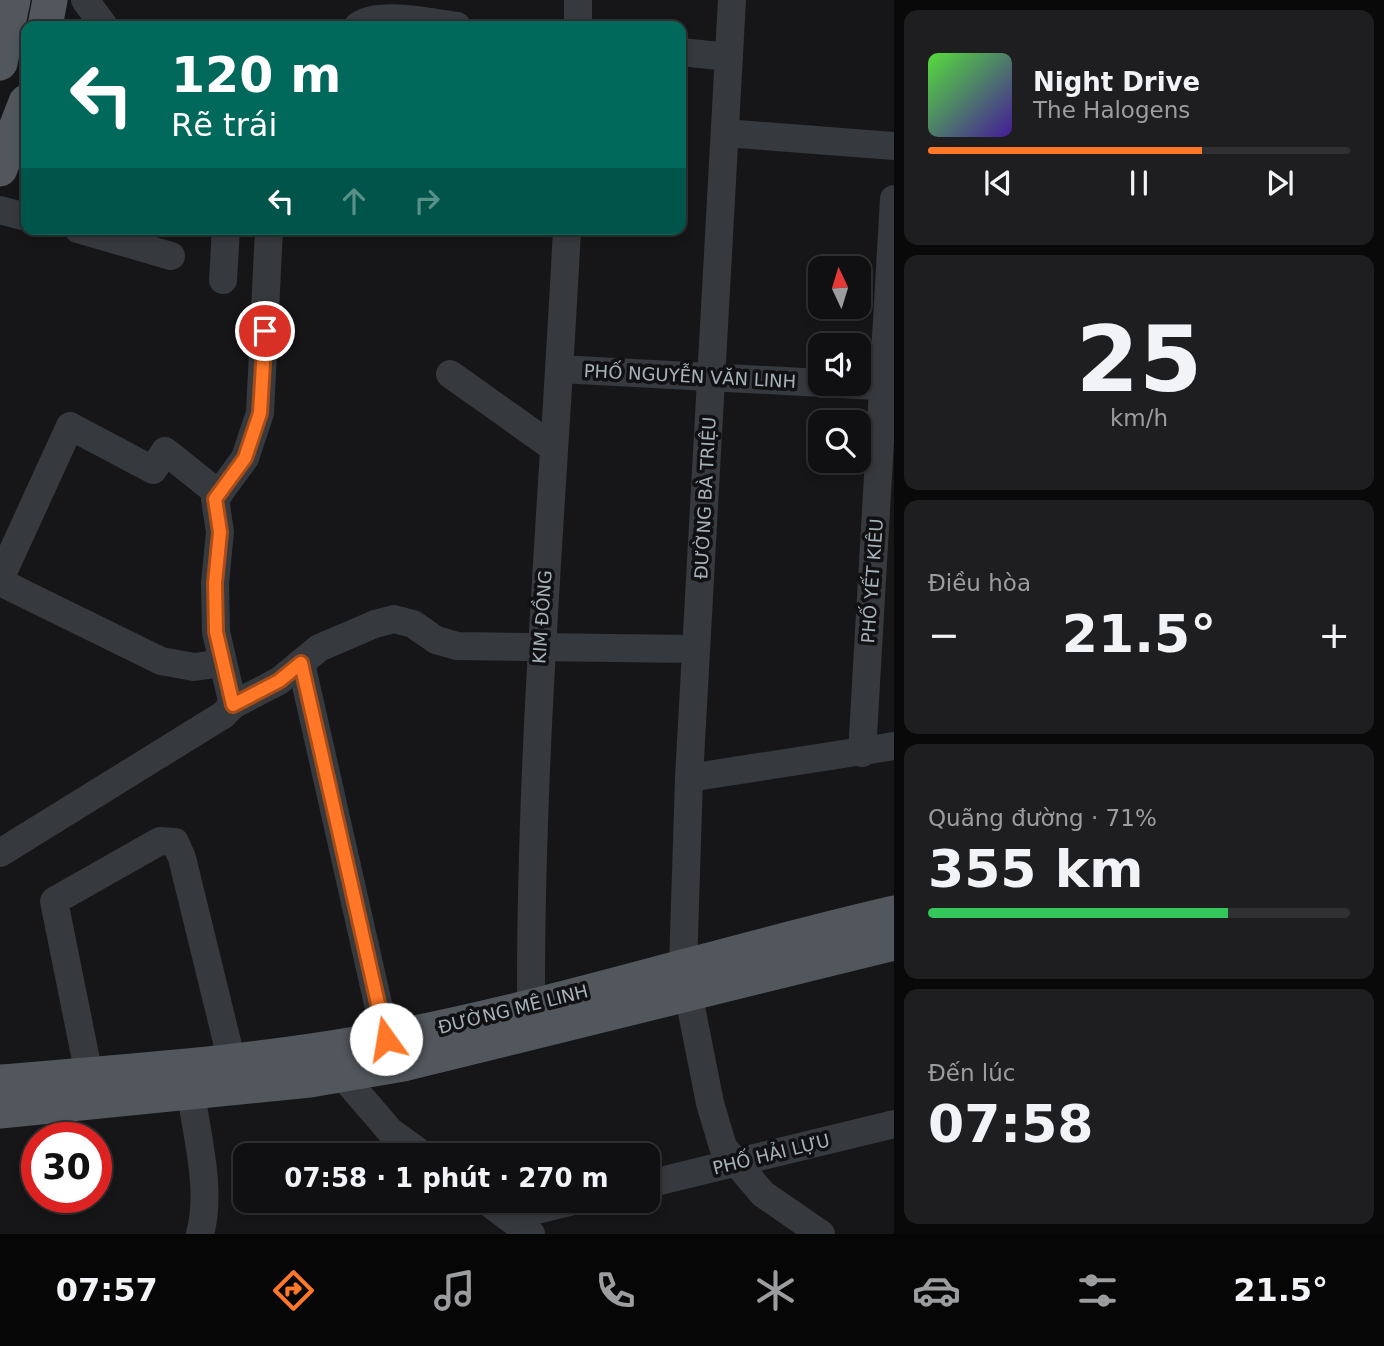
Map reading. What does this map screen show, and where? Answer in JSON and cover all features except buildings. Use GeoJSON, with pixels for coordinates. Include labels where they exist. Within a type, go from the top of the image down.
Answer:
{"type":"FeatureCollection","features":[{"type":"Feature","properties":{"kind":"main road"},"geometry":{"type":"LineString","coordinates":[[0,63],[13,0]]}},
{"type":"Feature","properties":{"kind":"main road"},"geometry":{"type":"LineString","coordinates":[[46,21],[50,0]]}},
{"type":"Feature","properties":{"kind":"main road"},"geometry":{"type":"LineString","coordinates":[[0,169],[21,115]]}},
{"type":"Feature","properties":{"kind":"main road","name":"ĐƯỜNG MÊ LINH"},"geometry":{"type":"LineString","coordinates":[[0,1082],[232,1062],[403,1064],[685,982],[894,913]]}},
{"type":"Feature","properties":{"kind":"main road","name":"ĐƯỜNG MÊ LINH"},"geometry":{"type":"LineString","coordinates":[[0,1111],[191,1093],[331,1063],[386,1039],[531,1006],[685,982],[894,943]]}},
{"type":"Feature","properties":{"kind":"street"},"geometry":{"type":"LineString","coordinates":[[85,0],[100,21]]}},
{"type":"Feature","properties":{"kind":"street"},"geometry":{"type":"LineString","coordinates":[[578,0],[578,21]]}},
{"type":"Feature","properties":{"kind":"street","name":"ĐƯỜNG BÀ TRIỆU"},"geometry":{"type":"LineString","coordinates":[[732,0],[689,778],[685,982],[710,1103],[723,1147],[763,1194],[821,1234]]}},
{"type":"Feature","properties":{"kind":"street"},"geometry":{"type":"LineString","coordinates":[[371,19],[400,18],[421,21]]}},
{"type":"Feature","properties":{"kind":"street"},"geometry":{"type":"LineString","coordinates":[[686,53],[729,57]]}},
{"type":"Feature","properties":{"kind":"street"},"geometry":{"type":"LineString","coordinates":[[725,133],[894,146]]}},
{"type":"Feature","properties":{"kind":"street","name":"PHỐ YẾT KIÊU"},"geometry":{"type":"LineString","coordinates":[[862,753],[883,594],[894,199]]}},
{"type":"Feature","properties":{"kind":"street"},"geometry":{"type":"LineString","coordinates":[[0,210],[21,216]]}},
{"type":"Feature","properties":{"kind":"street"},"geometry":{"type":"LineString","coordinates":[[99,235],[172,256]]}},
{"type":"Feature","properties":{"kind":"street"},"geometry":{"type":"LineString","coordinates":[[223,280],[226,235]]}},
{"type":"Feature","properties":{"kind":"street"},"geometry":{"type":"LineString","coordinates":[[233,705],[216,632],[215,583],[220,532],[215,499],[245,458],[260,413],[270,235]]}},
{"type":"Feature","properties":{"kind":"street","name":"KIM ĐỒNG"},"geometry":{"type":"LineString","coordinates":[[531,1006],[530,892],[540,646],[567,235]]}},
{"type":"Feature","properties":{"kind":"street","name":"PHỐ NGUYỄN VĂN LINH"},"geometry":{"type":"LineString","coordinates":[[560,369],[808,382]]}},
{"type":"Feature","properties":{"kind":"street"},"geometry":{"type":"LineString","coordinates":[[450,374],[554,447]]}},
{"type":"Feature","properties":{"kind":"street","name":"PHỐ NGUYỄN VĂN LINH"},"geometry":{"type":"LineString","coordinates":[[871,386],[889,387]]}},
{"type":"Feature","properties":{"kind":"street"},"geometry":{"type":"LineString","coordinates":[[219,494],[165,451],[153,470],[70,426],[0,581],[161,661],[194,667],[223,663]]}},
{"type":"Feature","properties":{"kind":"street"},"geometry":{"type":"LineString","coordinates":[[4,842],[223,715],[233,705],[279,681],[319,648],[394,619],[413,624],[436,640],[457,646],[696,649]]}},
{"type":"Feature","properties":{"kind":"street"},"geometry":{"type":"LineString","coordinates":[[301,663],[386,1039]]}},
{"type":"Feature","properties":{"kind":"street"},"geometry":{"type":"LineString","coordinates":[[689,778],[894,746]]}},
{"type":"Feature","properties":{"kind":"street"},"geometry":{"type":"LineString","coordinates":[[89,1075],[54,901],[160,841],[175,842],[182,859],[232,1062]]}},
{"type":"Feature","properties":{"kind":"street"},"geometry":{"type":"LineString","coordinates":[[331,1063],[390,1131],[406,1143]]}},
{"type":"Feature","properties":{"kind":"street"},"geometry":{"type":"LineString","coordinates":[[191,1093],[204,1189],[204,1220],[200,1234]]}},
{"type":"Feature","properties":{"kind":"street","name":"PHỐ HẢI LỰU"},"geometry":{"type":"LineString","coordinates":[[660,1181],[894,1124]]}},
{"type":"Feature","properties":{"kind":"street"},"geometry":{"type":"LineString","coordinates":[[503,1213],[531,1234]]}},
{"type":"Feature","properties":{"kind":"street"},"geometry":{"type":"LineString","coordinates":[[509,1217],[525,1213]]}},
{"type":"Feature","properties":{"kind":"route"},"geometry":{"type":"LineString","coordinates":[[265,331],[260,413],[245,458],[215,499],[220,532],[215,583],[216,632],[233,705],[279,681],[301,663],[386,1039]]}}]}
